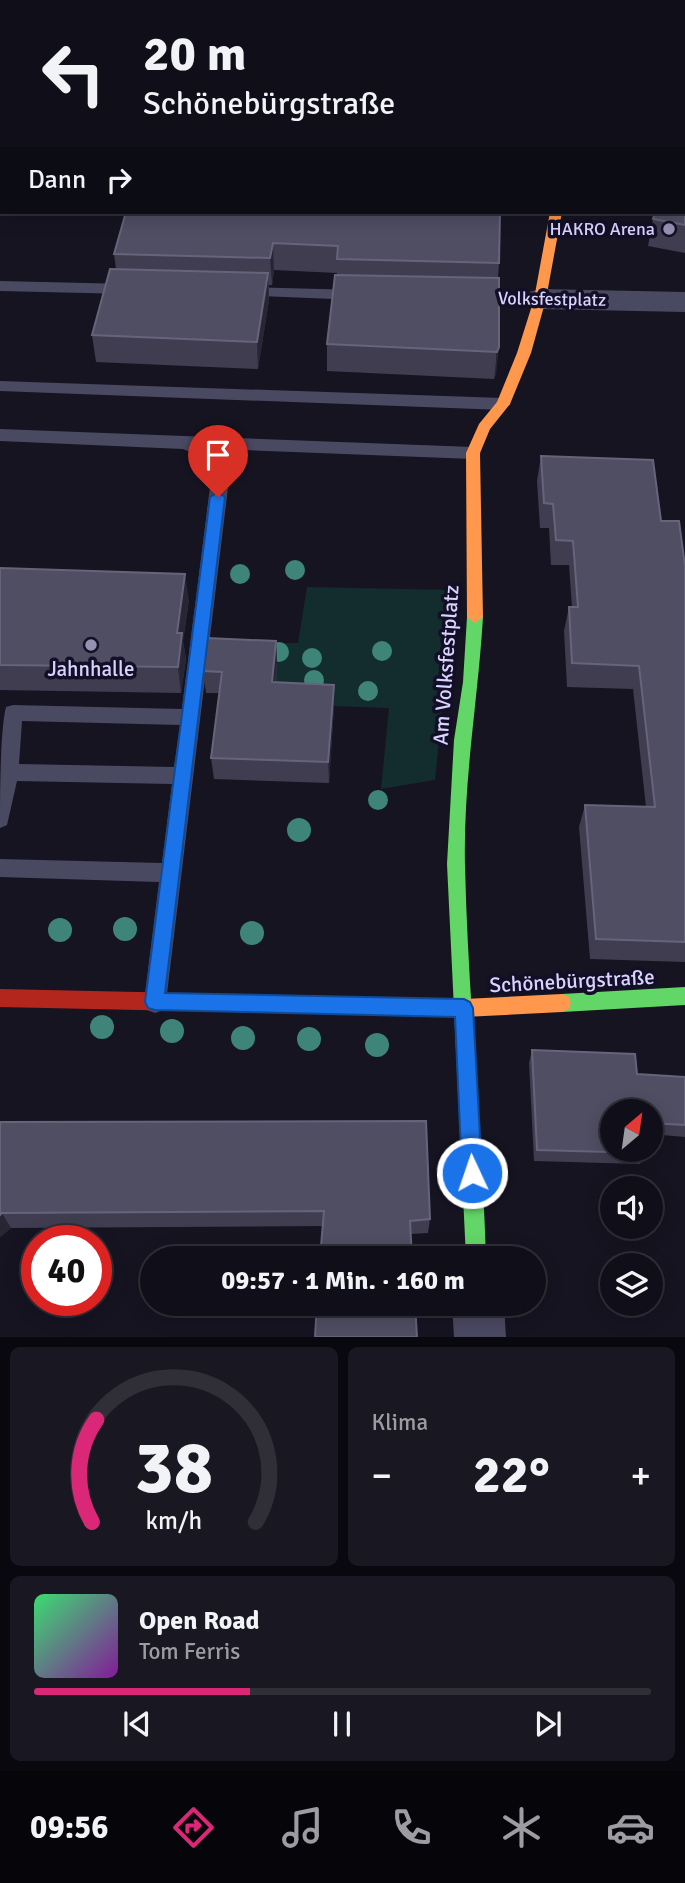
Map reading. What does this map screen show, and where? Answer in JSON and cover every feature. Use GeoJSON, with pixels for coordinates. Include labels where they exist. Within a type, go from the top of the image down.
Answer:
{"type":"FeatureCollection","features":[{"type":"Feature","properties":{"kind":"street","name":"Am Volksfestplatz"},"geometry":{"type":"LineString","coordinates":[[475,1246],[456,864],[461,740],[471,681],[475,626],[473,453],[484,427],[503,404],[524,352],[540,299],[556,214]]}},
{"type":"Feature","properties":{"kind":"street","name":"Volksfestplatz"},"geometry":{"type":"LineString","coordinates":[[540,299],[685,302]]}},
{"type":"Feature","properties":{"kind":"street","name":"Schönebürgstraße"},"geometry":{"type":"LineString","coordinates":[[0,998],[464,1008],[685,996]]}},
{"type":"Feature","properties":{"kind":"street"},"geometry":{"type":"LineString","coordinates":[[479,1316],[480,1337]]}},
{"type":"Feature","properties":{"kind":"lane"},"geometry":{"type":"LineString","coordinates":[[0,286],[138,289]]}},
{"type":"Feature","properties":{"kind":"lane"},"geometry":{"type":"LineString","coordinates":[[221,291],[374,295]]}},
{"type":"Feature","properties":{"kind":"lane","name":"Volksfestplatz"},"geometry":{"type":"LineString","coordinates":[[457,297],[540,299]]}},
{"type":"Feature","properties":{"kind":"lane"},"geometry":{"type":"LineString","coordinates":[[0,386],[503,404]]}},
{"type":"Feature","properties":{"kind":"lane"},"geometry":{"type":"LineString","coordinates":[[0,435],[473,453]]}},
{"type":"Feature","properties":{"kind":"lane"},"geometry":{"type":"LineString","coordinates":[[155,1002],[221,471],[214,456],[197,446],[175,442]]}},
{"type":"Feature","properties":{"kind":"lane"},"geometry":{"type":"LineString","coordinates":[[0,819],[8,772],[13,713],[190,717]]}},
{"type":"Feature","properties":{"kind":"lane"},"geometry":{"type":"LineString","coordinates":[[8,772],[182,776]]}},
{"type":"Feature","properties":{"kind":"lane"},"geometry":{"type":"LineString","coordinates":[[0,868],[170,873]]}},
{"type":"Feature","properties":{"kind":"green space"},"geometry":{"type":"Polygon","coordinates":[[[307,587],[454,590],[435,780],[381,789],[389,708],[273,704],[279,643],[298,643],[307,587]]]}},
{"type":"Feature","properties":{"kind":"building"},"geometry":{"type":"Polygon","coordinates":[[[125,214],[500,214],[499,263],[337,259],[338,246],[273,243],[270,258],[114,254],[125,214]]]}},
{"type":"Feature","properties":{"kind":"building"},"geometry":{"type":"Polygon","coordinates":[[[654,214],[685,214],[685,225],[653,219],[654,214]]]}},
{"type":"Feature","properties":{"kind":"building"},"geometry":{"type":"Polygon","coordinates":[[[110,269],[268,273],[257,342],[92,335],[110,269]]]}},
{"type":"Feature","properties":{"kind":"building"},"geometry":{"type":"Polygon","coordinates":[[[335,275],[499,278],[497,352],[327,344],[335,275]]]}},
{"type":"Feature","properties":{"kind":"building"},"geometry":{"type":"Polygon","coordinates":[[[541,456],[653,460],[661,521],[679,521],[685,566],[685,942],[596,939],[585,805],[655,807],[639,666],[572,663],[569,607],[578,607],[573,541],[556,540],[553,504],[544,503],[541,456]]]}},
{"type":"Feature","properties":{"kind":"building","name":"Jahnhalle"},"geometry":{"type":"Polygon","coordinates":[[[0,568],[185,574],[177,633],[182,633],[178,667],[0,665],[0,568]]]}},
{"type":"Feature","properties":{"kind":"building"},"geometry":{"type":"Polygon","coordinates":[[[207,638],[276,641],[272,682],[334,685],[328,762],[211,758],[222,672],[203,671],[207,638]]]}},
{"type":"Feature","properties":{"kind":"building"},"geometry":{"type":"Polygon","coordinates":[[[532,1050],[635,1054],[637,1074],[685,1077],[685,1125],[663,1124],[663,1099],[600,1099],[600,1152],[537,1150],[532,1050]]]}},
{"type":"Feature","properties":{"kind":"building"},"geometry":{"type":"Polygon","coordinates":[[[426,1121],[430,1219],[410,1221],[411,1246],[321,1246],[324,1211],[0,1215],[0,1122],[426,1121]]]}},
{"type":"Feature","properties":{"kind":"building"},"geometry":{"type":"Polygon","coordinates":[[[316,1316],[416,1316],[417,1337],[315,1337],[316,1316]]]}},
{"type":"Feature","properties":{"kind":"traffic: fast"},"geometry":{"type":"LineString","coordinates":[[475,617],[471,682],[462,740],[456,864],[475,1246]]}},
{"type":"Feature","properties":{"kind":"traffic: fast"},"geometry":{"type":"LineString","coordinates":[[562,1003],[685,996]]}},
{"type":"Feature","properties":{"kind":"traffic: slow"},"geometry":{"type":"LineString","coordinates":[[475,617],[473,453],[484,427],[503,404],[524,353],[540,299],[556,214]]}},
{"type":"Feature","properties":{"kind":"traffic: slow"},"geometry":{"type":"LineString","coordinates":[[231,1003],[464,1008],[562,1003]]}},
{"type":"Feature","properties":{"kind":"traffic: jam"},"geometry":{"type":"LineString","coordinates":[[0,998],[231,1003]]}},
{"type":"Feature","properties":{"kind":"place","name":"HAKRO Arena"},"geometry":{"type":"Point","coordinates":[669,229]}},
{"type":"Feature","properties":{"kind":"place","name":"Jahnhalle"},"geometry":{"type":"Point","coordinates":[91,645]}},
{"type":"Feature","properties":{"kind":"route"},"geometry":{"type":"LineString","coordinates":[[218,497],[155,1002],[464,1008],[472,1173]]}}]}
